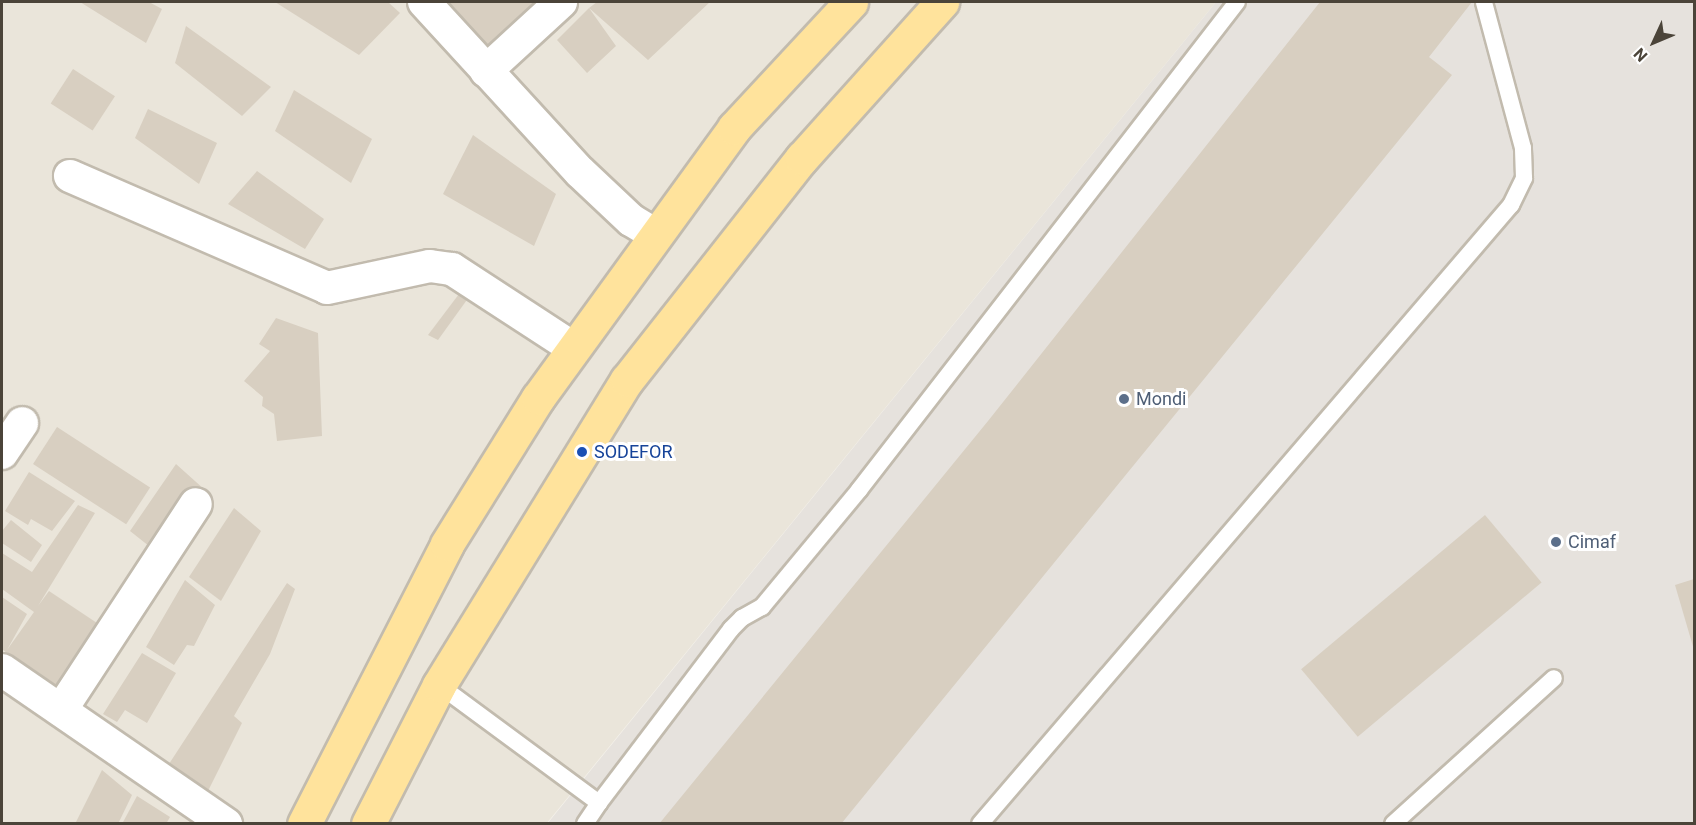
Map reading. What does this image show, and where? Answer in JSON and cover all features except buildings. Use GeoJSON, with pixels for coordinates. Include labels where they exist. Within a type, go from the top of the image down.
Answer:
{"type":"FeatureCollection","features":[{"type":"Feature","properties":{"kind":"main road"},"geometry":{"type":"LineString","coordinates":[[304,824],[447,544],[573,348],[734,128],[851,2]]}},
{"type":"Feature","properties":{"kind":"main road"},"geometry":{"type":"LineString","coordinates":[[368,824],[439,685],[627,380],[802,158],[942,2]]}},
{"type":"Feature","properties":{"kind":"street"},"geometry":{"type":"LineString","coordinates":[[424,2],[580,172],[631,220],[656,235]]}},
{"type":"Feature","properties":{"kind":"street"},"geometry":{"type":"LineString","coordinates":[[486,71],[561,2]]}},
{"type":"Feature","properties":{"kind":"street"},"geometry":{"type":"LineString","coordinates":[[70,176],[327,288],[430,266],[452,269],[573,348]]}},
{"type":"Feature","properties":{"kind":"street"},"geometry":{"type":"LineString","coordinates":[[2,453],[22,423]]}},
{"type":"Feature","properties":{"kind":"street"},"geometry":{"type":"LineString","coordinates":[[61,710],[196,504]]}},
{"type":"Feature","properties":{"kind":"street"},"geometry":{"type":"LineString","coordinates":[[2,669],[226,824]]}},
{"type":"Feature","properties":{"kind":"lane"},"geometry":{"type":"LineString","coordinates":[[585,824],[731,629],[762,607],[859,490],[1237,2]]}},
{"type":"Feature","properties":{"kind":"lane"},"geometry":{"type":"LineString","coordinates":[[981,824],[1512,205],[1524,178],[1523,148],[1484,2]]}},
{"type":"Feature","properties":{"kind":"lane"},"geometry":{"type":"LineString","coordinates":[[1393,824],[1554,678]]}},
{"type":"Feature","properties":{"kind":"lane"},"geometry":{"type":"LineString","coordinates":[[439,685],[599,803]]}},
{"type":"Feature","properties":{"kind":"shaded area"},"geometry":{"type":"Polygon","coordinates":[[[2,2],[1216,2],[547,823],[2,824],[2,2]]]}},
{"type":"Feature","properties":{"kind":"shaded area"},"geometry":{"type":"Polygon","coordinates":[[[1216,2],[1694,2],[1694,823],[547,824],[1216,2]]]}},
{"type":"Feature","properties":{"kind":"place","name":"Mondi"},"geometry":{"type":"Point","coordinates":[1124,399]}},
{"type":"Feature","properties":{"kind":"place","name":"SODEFOR"},"geometry":{"type":"Point","coordinates":[582,452]}},
{"type":"Feature","properties":{"kind":"place","name":"Cimaf"},"geometry":{"type":"Point","coordinates":[1556,542]}}]}
